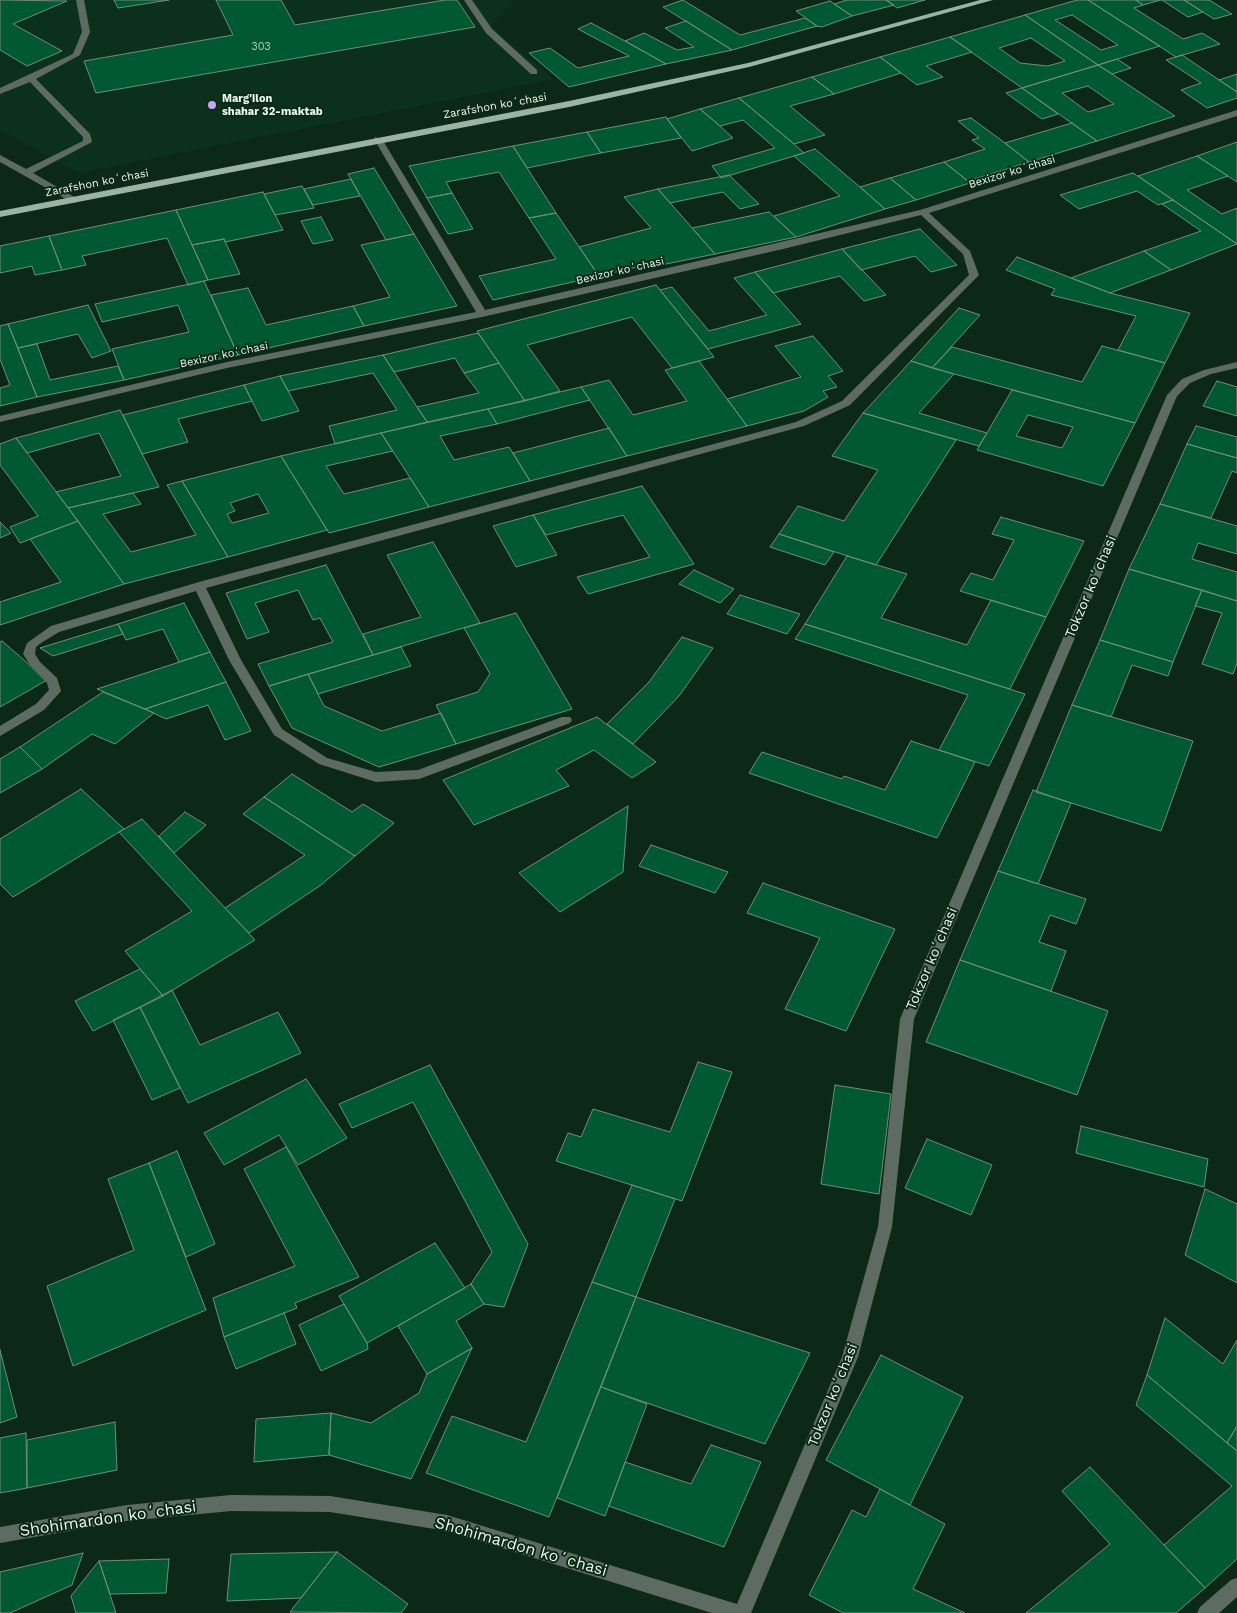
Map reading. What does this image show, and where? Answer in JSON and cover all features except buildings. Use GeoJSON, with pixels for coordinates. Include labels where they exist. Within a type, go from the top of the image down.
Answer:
{"type":"FeatureCollection","features":[{"type":"Feature","properties":{"kind":"main road","name":"Zarafshon koʻchasi"},"geometry":{"type":"LineString","coordinates":[[0,214],[378,139],[569,104],[749,65],[989,0]]}},
{"type":"Feature","properties":{"kind":"street"},"geometry":{"type":"LineString","coordinates":[[0,91],[76,54],[86,32],[80,0]]}},
{"type":"Feature","properties":{"kind":"street"},"geometry":{"type":"LineString","coordinates":[[468,0],[489,31],[534,72]]}},
{"type":"Feature","properties":{"kind":"street"},"geometry":{"type":"LineString","coordinates":[[26,173],[84,145],[89,138],[30,78]]}},
{"type":"Feature","properties":{"kind":"street","name":"Bexizor koʻchasi"},"geometry":{"type":"LineString","coordinates":[[0,419],[227,365],[482,314],[773,249],[923,212],[1237,113]]}},
{"type":"Feature","properties":{"kind":"street"},"geometry":{"type":"LineString","coordinates":[[378,139],[482,314]]}},
{"type":"Feature","properties":{"kind":"street"},"geometry":{"type":"LineString","coordinates":[[0,158],[73,200]]}},
{"type":"Feature","properties":{"kind":"street"},"geometry":{"type":"LineString","coordinates":[[0,732],[40,707],[55,691],[54,681],[36,665],[29,654],[31,646],[44,634],[68,624],[199,586],[800,424],[846,403],[974,275],[967,253],[923,212]]}},
{"type":"Feature","properties":{"kind":"street","name":"Tokzor koʻchasi"},"geometry":{"type":"LineString","coordinates":[[741,1613],[850,1357],[885,1226],[906,1019],[1172,395],[1186,381],[1208,372],[1237,365]]}},
{"type":"Feature","properties":{"kind":"street"},"geometry":{"type":"LineString","coordinates":[[199,586],[236,660],[278,732],[323,761],[376,777],[419,774],[566,720]]}},
{"type":"Feature","properties":{"kind":"street","name":"Shohimardon koʻchasi"},"geometry":{"type":"LineString","coordinates":[[0,1535],[127,1513],[231,1504],[330,1504],[448,1523],[741,1613]]}},
{"type":"Feature","properties":{"kind":"street"},"geometry":{"type":"LineString","coordinates":[[1206,1613],[1237,1586]]}},
{"type":"Feature","properties":{"kind":"shaded area","name":"Marg'ilon shahar 32-maktab"},"geometry":{"type":"Polygon","coordinates":[[[0,0],[515,0],[491,26],[553,79],[79,173],[0,130],[0,0]]]}},
{"type":"Feature","properties":{"kind":"place","name":"Marg'ilon shahar 32-maktab"},"geometry":{"type":"Point","coordinates":[212,105]}}]}
